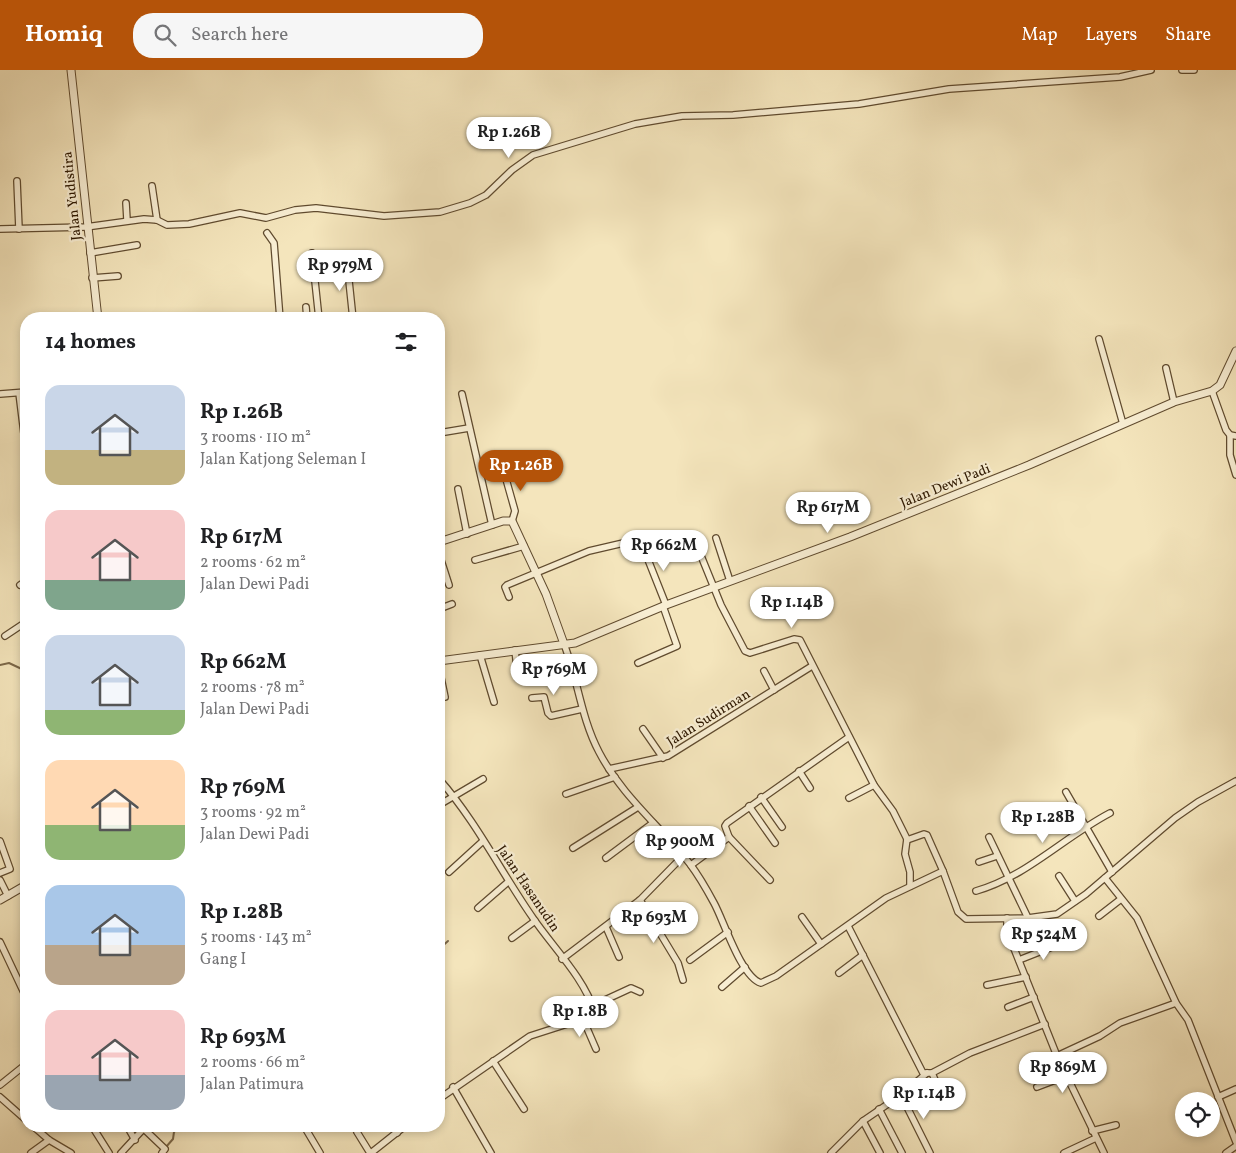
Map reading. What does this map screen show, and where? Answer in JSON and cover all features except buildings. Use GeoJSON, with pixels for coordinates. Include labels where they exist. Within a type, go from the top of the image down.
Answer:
{"type":"FeatureCollection","features":[{"type":"Feature","properties":{"kind":"street","name":"Jalan Yudistira"},"geometry":{"type":"LineString","coordinates":[[71,70],[86,227],[97,312]]}},
{"type":"Feature","properties":{"kind":"street"},"geometry":{"type":"LineString","coordinates":[[0,229],[86,227],[128,220],[157,220],[167,225],[189,224],[240,213],[266,218],[295,210],[316,208],[384,216],[440,212],[470,203],[486,195],[512,170],[533,155],[635,124],[682,116],[733,115],[859,104],[949,89],[1120,77],[1151,70]]}},
{"type":"Feature","properties":{"kind":"street"},"geometry":{"type":"LineString","coordinates":[[1182,70],[1194,70]]}},
{"type":"Feature","properties":{"kind":"street"},"geometry":{"type":"LineString","coordinates":[[17,181],[19,229]]}},
{"type":"Feature","properties":{"kind":"street"},"geometry":{"type":"LineString","coordinates":[[152,186],[157,220]]}},
{"type":"Feature","properties":{"kind":"street"},"geometry":{"type":"LineString","coordinates":[[126,203],[128,220]]}},
{"type":"Feature","properties":{"kind":"street"},"geometry":{"type":"LineString","coordinates":[[267,233],[274,243],[279,312]]}},
{"type":"Feature","properties":{"kind":"street"},"geometry":{"type":"LineString","coordinates":[[90,253],[137,245]]}},
{"type":"Feature","properties":{"kind":"street"},"geometry":{"type":"LineString","coordinates":[[312,253],[318,312]]}},
{"type":"Feature","properties":{"kind":"street"},"geometry":{"type":"LineString","coordinates":[[347,262],[352,312]]}},
{"type":"Feature","properties":{"kind":"street"},"geometry":{"type":"LineString","coordinates":[[92,278],[118,276]]}},
{"type":"Feature","properties":{"kind":"street"},"geometry":{"type":"LineString","coordinates":[[306,306],[306,312]]}},
{"type":"Feature","properties":{"kind":"street"},"geometry":{"type":"LineString","coordinates":[[1099,339],[1123,424]]}},
{"type":"Feature","properties":{"kind":"street"},"geometry":{"type":"LineString","coordinates":[[1236,352],[1220,385],[1212,391],[1226,430],[1233,436],[1230,455],[1236,475]]}},
{"type":"Feature","properties":{"kind":"street"},"geometry":{"type":"LineString","coordinates":[[1166,368],[1174,402]]}},
{"type":"Feature","properties":{"kind":"street","name":"Jalan Dewi Padi"},"geometry":{"type":"LineString","coordinates":[[445,660],[575,643],[665,605],[957,495],[1174,402],[1212,391]]}},
{"type":"Feature","properties":{"kind":"street"},"geometry":{"type":"LineString","coordinates":[[0,394],[19,393],[20,401]]}},
{"type":"Feature","properties":{"kind":"street"},"geometry":{"type":"LineString","coordinates":[[462,394],[492,525]]}},
{"type":"Feature","properties":{"kind":"street"},"geometry":{"type":"LineString","coordinates":[[445,432],[469,428]]}},
{"type":"Feature","properties":{"kind":"street"},"geometry":{"type":"LineString","coordinates":[[506,479],[515,511],[512,521],[548,598],[564,644],[588,728],[615,777],[638,807],[691,865],[715,904],[745,968],[755,980],[765,982],[848,926],[864,912],[910,886],[942,871]]}},
{"type":"Feature","properties":{"kind":"street"},"geometry":{"type":"LineString","coordinates":[[458,489],[467,534]]}},
{"type":"Feature","properties":{"kind":"street"},"geometry":{"type":"LineString","coordinates":[[445,540],[503,521],[512,521]]}},
{"type":"Feature","properties":{"kind":"street"},"geometry":{"type":"LineString","coordinates":[[716,538],[730,581]]}},
{"type":"Feature","properties":{"kind":"street"},"geometry":{"type":"LineString","coordinates":[[509,597],[506,586],[589,551],[637,541],[643,547],[665,605],[677,646],[638,663]]}},
{"type":"Feature","properties":{"kind":"street"},"geometry":{"type":"LineString","coordinates":[[695,541],[714,587],[745,651],[750,653],[798,639],[874,785],[893,811],[907,840],[905,854],[910,872],[910,886]]}},
{"type":"Feature","properties":{"kind":"street"},"geometry":{"type":"LineString","coordinates":[[475,560],[524,546]]}},
{"type":"Feature","properties":{"kind":"street"},"geometry":{"type":"LineString","coordinates":[[445,573],[449,585]]}},
{"type":"Feature","properties":{"kind":"street"},"geometry":{"type":"LineString","coordinates":[[445,607],[452,604]]}},
{"type":"Feature","properties":{"kind":"street"},"geometry":{"type":"LineString","coordinates":[[5,636],[20,626]]}},
{"type":"Feature","properties":{"kind":"street"},"geometry":{"type":"LineString","coordinates":[[515,650],[518,678]]}},
{"type":"Feature","properties":{"kind":"street"},"geometry":{"type":"LineString","coordinates":[[480,655],[494,702]]}},
{"type":"Feature","properties":{"kind":"street","name":"Jalan Sudirman"},"geometry":{"type":"LineString","coordinates":[[609,769],[663,758],[812,666]]}},
{"type":"Feature","properties":{"kind":"street"},"geometry":{"type":"LineString","coordinates":[[764,671],[774,690]]}},
{"type":"Feature","properties":{"kind":"street"},"geometry":{"type":"LineString","coordinates":[[532,698],[544,697],[550,716],[582,709]]}},
{"type":"Feature","properties":{"kind":"street"},"geometry":{"type":"LineString","coordinates":[[643,729],[663,758]]}},
{"type":"Feature","properties":{"kind":"street"},"geometry":{"type":"LineString","coordinates":[[770,880],[729,836],[727,823],[761,797],[849,738]]}},
{"type":"Feature","properties":{"kind":"street"},"geometry":{"type":"LineString","coordinates":[[799,771],[810,788]]}},
{"type":"Feature","properties":{"kind":"street"},"geometry":{"type":"LineString","coordinates":[[566,794],[615,777]]}},
{"type":"Feature","properties":{"kind":"street"},"geometry":{"type":"LineString","coordinates":[[445,801],[483,779]]}},
{"type":"Feature","properties":{"kind":"street"},"geometry":{"type":"LineString","coordinates":[[907,840],[924,834],[927,835],[960,915],[973,920],[1028,918],[1057,914],[1105,878],[1180,814],[1236,781]]}},
{"type":"Feature","properties":{"kind":"street"},"geometry":{"type":"LineString","coordinates":[[849,798],[874,785]]}},
{"type":"Feature","properties":{"kind":"street","name":"Jalan Hasanudin"},"geometry":{"type":"LineString","coordinates":[[445,786],[468,814],[482,841],[508,882],[562,959],[593,1009]]}},
{"type":"Feature","properties":{"kind":"street"},"geometry":{"type":"LineString","coordinates":[[1066,792],[1112,872]]}},
{"type":"Feature","properties":{"kind":"street"},"geometry":{"type":"LineString","coordinates":[[761,797],[782,827]]}},
{"type":"Feature","properties":{"kind":"street"},"geometry":{"type":"LineString","coordinates":[[749,806],[775,843]]}},
{"type":"Feature","properties":{"kind":"street"},"geometry":{"type":"LineString","coordinates":[[573,848],[638,807]]}},
{"type":"Feature","properties":{"kind":"street"},"geometry":{"type":"LineString","coordinates":[[976,891],[1010,878],[1086,826],[1110,814]]}},
{"type":"Feature","properties":{"kind":"street"},"geometry":{"type":"LineString","coordinates":[[606,858],[653,823]]}},
{"type":"Feature","properties":{"kind":"street"},"geometry":{"type":"LineString","coordinates":[[691,865],[729,836]]}},
{"type":"Feature","properties":{"kind":"street"},"geometry":{"type":"LineString","coordinates":[[989,837],[1028,918]]}},
{"type":"Feature","properties":{"kind":"street"},"geometry":{"type":"LineString","coordinates":[[0,841],[10,869],[0,873]]}},
{"type":"Feature","properties":{"kind":"street"},"geometry":{"type":"LineString","coordinates":[[449,872],[482,841]]}},
{"type":"Feature","properties":{"kind":"street"},"geometry":{"type":"LineString","coordinates":[[562,959],[640,900],[683,856]]}},
{"type":"Feature","properties":{"kind":"street"},"geometry":{"type":"LineString","coordinates":[[979,862],[997,856]]}},
{"type":"Feature","properties":{"kind":"street"},"geometry":{"type":"LineString","coordinates":[[1059,876],[1075,902]]}},
{"type":"Feature","properties":{"kind":"street"},"geometry":{"type":"LineString","coordinates":[[1105,878],[1137,918],[1147,936],[1176,1003],[1188,1020],[1216,1092]]}},
{"type":"Feature","properties":{"kind":"street"},"geometry":{"type":"LineString","coordinates":[[0,880],[8,896]]}},
{"type":"Feature","properties":{"kind":"street"},"geometry":{"type":"LineString","coordinates":[[478,908],[508,882]]}},
{"type":"Feature","properties":{"kind":"street"},"geometry":{"type":"LineString","coordinates":[[0,900],[20,889]]}},
{"type":"Feature","properties":{"kind":"street"},"geometry":{"type":"LineString","coordinates":[[1098,916],[1121,899]]}},
{"type":"Feature","properties":{"kind":"street"},"geometry":{"type":"LineString","coordinates":[[640,900],[678,963],[683,980]]}},
{"type":"Feature","properties":{"kind":"street"},"geometry":{"type":"LineString","coordinates":[[802,917],[821,944]]}},
{"type":"Feature","properties":{"kind":"street"},"geometry":{"type":"LineString","coordinates":[[1007,918],[1008,930],[1057,1056],[1104,1153]]}},
{"type":"Feature","properties":{"kind":"street"},"geometry":{"type":"LineString","coordinates":[[512,938],[535,921]]}},
{"type":"Feature","properties":{"kind":"street"},"geometry":{"type":"LineString","coordinates":[[848,926],[921,1071],[929,1073],[942,1096]]}},
{"type":"Feature","properties":{"kind":"street"},"geometry":{"type":"LineString","coordinates":[[606,927],[619,957]]}},
{"type":"Feature","properties":{"kind":"street"},"geometry":{"type":"LineString","coordinates":[[690,960],[728,932]]}},
{"type":"Feature","properties":{"kind":"street"},"geometry":{"type":"LineString","coordinates":[[0,942],[20,984]]}},
{"type":"Feature","properties":{"kind":"street"},"geometry":{"type":"LineString","coordinates":[[1019,960],[1062,943]]}},
{"type":"Feature","properties":{"kind":"street"},"geometry":{"type":"LineString","coordinates":[[839,973],[863,956]]}},
{"type":"Feature","properties":{"kind":"street"},"geometry":{"type":"LineString","coordinates":[[722,987],[745,968]]}},
{"type":"Feature","properties":{"kind":"street"},"geometry":{"type":"LineString","coordinates":[[987,985],[1026,978]]}},
{"type":"Feature","properties":{"kind":"street"},"geometry":{"type":"LineString","coordinates":[[445,1094],[530,1036],[583,1020],[593,1009],[631,988],[640,992]]}},
{"type":"Feature","properties":{"kind":"street"},"geometry":{"type":"LineString","coordinates":[[1008,1007],[1034,997]]}},
{"type":"Feature","properties":{"kind":"street"},"geometry":{"type":"LineString","coordinates":[[1057,1056],[1100,1036],[1120,1023],[1176,1003]]}},
{"type":"Feature","properties":{"kind":"street"},"geometry":{"type":"LineString","coordinates":[[583,1020],[596,1049]]}},
{"type":"Feature","properties":{"kind":"street"},"geometry":{"type":"LineString","coordinates":[[831,1153],[863,1121],[929,1073],[970,1053],[1045,1024]]}},
{"type":"Feature","properties":{"kind":"street"},"geometry":{"type":"LineString","coordinates":[[493,1061],[524,1109]]}},
{"type":"Feature","properties":{"kind":"street"},"geometry":{"type":"LineString","coordinates":[[0,1085],[20,1069]]}},
{"type":"Feature","properties":{"kind":"street"},"geometry":{"type":"LineString","coordinates":[[1037,1087],[1066,1076]]}},
{"type":"Feature","properties":{"kind":"street"},"geometry":{"type":"LineString","coordinates":[[453,1087],[491,1153]]}},
{"type":"Feature","properties":{"kind":"street"},"geometry":{"type":"LineString","coordinates":[[1220,1097],[1236,1089]]}},
{"type":"Feature","properties":{"kind":"street"},"geometry":{"type":"LineString","coordinates":[[901,1095],[930,1153]]}},
{"type":"Feature","properties":{"kind":"street"},"geometry":{"type":"LineString","coordinates":[[0,1097],[20,1115]]}},
{"type":"Feature","properties":{"kind":"street"},"geometry":{"type":"LineString","coordinates":[[1220,1103],[1236,1142]]}},
{"type":"Feature","properties":{"kind":"street"},"geometry":{"type":"LineString","coordinates":[[878,1109],[902,1153]]}},
{"type":"Feature","properties":{"kind":"street"},"geometry":{"type":"LineString","coordinates":[[863,1121],[880,1153]]}},
{"type":"Feature","properties":{"kind":"street"},"geometry":{"type":"LineString","coordinates":[[1092,1131],[1116,1125]]}},
{"type":"Feature","properties":{"kind":"street"},"geometry":{"type":"LineString","coordinates":[[40,1132],[49,1140],[71,1153]]}},
{"type":"Feature","properties":{"kind":"street"},"geometry":{"type":"LineString","coordinates":[[96,1132],[108,1153]]}},
{"type":"Feature","properties":{"kind":"street"},"geometry":{"type":"LineString","coordinates":[[130,1132],[135,1140]]}},
{"type":"Feature","properties":{"kind":"street"},"geometry":{"type":"LineString","coordinates":[[121,1153],[142,1132]]}},
{"type":"Feature","properties":{"kind":"street"},"geometry":{"type":"LineString","coordinates":[[149,1132],[164,1149],[162,1153]]}},
{"type":"Feature","properties":{"kind":"street"},"geometry":{"type":"LineString","coordinates":[[308,1132],[320,1153]]}},
{"type":"Feature","properties":{"kind":"street"},"geometry":{"type":"LineString","coordinates":[[358,1132],[371,1153],[397,1133]]}},
{"type":"Feature","properties":{"kind":"street"},"geometry":{"type":"LineString","coordinates":[[1064,1153],[1096,1138]]}},
{"type":"Feature","properties":{"kind":"street"},"geometry":{"type":"LineString","coordinates":[[31,1153],[49,1140]]}},
{"type":"Feature","properties":{"kind":"street"},"geometry":{"type":"LineString","coordinates":[[1226,1153],[1236,1146]]}},
{"type":"Feature","properties":{"kind":"waterway"},"geometry":{"type":"LineString","coordinates":[[0,665],[9,663],[20,668]]}},
{"type":"Feature","properties":{"kind":"waterway"},"geometry":{"type":"LineString","coordinates":[[445,944],[448,941]]}},
{"type":"Feature","properties":{"kind":"waterway"},"geometry":{"type":"LineString","coordinates":[[166,1147],[173,1139],[174,1132]]}}]}
